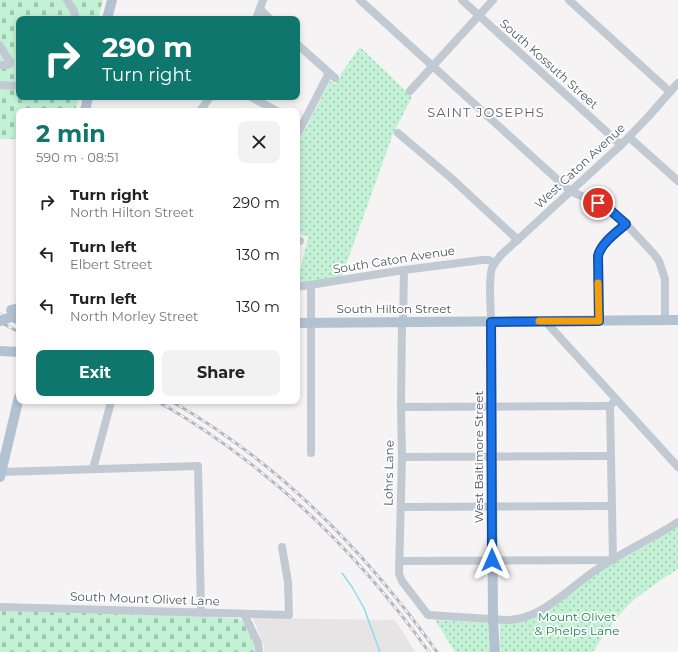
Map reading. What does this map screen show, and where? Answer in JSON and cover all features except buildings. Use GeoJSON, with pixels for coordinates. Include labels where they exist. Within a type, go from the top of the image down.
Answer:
{"type":"FeatureCollection","features":[{"type":"Feature","properties":{"kind":"main road"},"geometry":{"type":"LineString","coordinates":[[108,16],[112,0]]}},
{"type":"Feature","properties":{"kind":"main road"},"geometry":{"type":"LineString","coordinates":[[0,314],[16,312]]}},
{"type":"Feature","properties":{"kind":"main road"},"geometry":{"type":"LineString","coordinates":[[0,321],[16,313]]}},
{"type":"Feature","properties":{"kind":"main road","name":"South Hilton Street"},"geometry":{"type":"LineString","coordinates":[[300,323],[678,320]]}},
{"type":"Feature","properties":{"kind":"main road","name":"West Baltimore Street"},"geometry":{"type":"LineString","coordinates":[[491,322],[492,560],[495,652]]}},
{"type":"Feature","properties":{"kind":"main road"},"geometry":{"type":"LineString","coordinates":[[0,351],[16,352]]}},
{"type":"Feature","properties":{"kind":"main road"},"geometry":{"type":"LineString","coordinates":[[1,474],[17,404]]}},
{"type":"Feature","properties":{"kind":"street"},"geometry":{"type":"LineString","coordinates":[[67,0],[75,16]]}},
{"type":"Feature","properties":{"kind":"street"},"geometry":{"type":"LineString","coordinates":[[257,16],[263,0]]}},
{"type":"Feature","properties":{"kind":"street"},"geometry":{"type":"LineString","coordinates":[[360,0],[570,191],[603,206],[618,216],[626,224],[654,254],[663,271],[665,286],[665,320]]}},
{"type":"Feature","properties":{"kind":"street","name":"South Kossuth Street"},"geometry":{"type":"LineString","coordinates":[[462,0],[621,145]]}},
{"type":"Feature","properties":{"kind":"street"},"geometry":{"type":"LineString","coordinates":[[410,91],[493,0]]}},
{"type":"Feature","properties":{"kind":"street"},"geometry":{"type":"LineString","coordinates":[[569,0],[670,92]]}},
{"type":"Feature","properties":{"kind":"street"},"geometry":{"type":"LineString","coordinates":[[260,10],[267,16]]}},
{"type":"Feature","properties":{"kind":"street"},"geometry":{"type":"LineString","coordinates":[[0,46],[10,64]]}},
{"type":"Feature","properties":{"kind":"street"},"geometry":{"type":"LineString","coordinates":[[300,47],[332,75],[300,123]]}},
{"type":"Feature","properties":{"kind":"street"},"geometry":{"type":"LineString","coordinates":[[0,65],[10,64],[16,65]]}},
{"type":"Feature","properties":{"kind":"street","name":"West Caton Avenue"},"geometry":{"type":"LineString","coordinates":[[495,262],[621,145],[678,84]]}},
{"type":"Feature","properties":{"kind":"street"},"geometry":{"type":"LineString","coordinates":[[0,85],[16,86]]}},
{"type":"Feature","properties":{"kind":"street"},"geometry":{"type":"LineString","coordinates":[[257,100],[271,108]]}},
{"type":"Feature","properties":{"kind":"street"},"geometry":{"type":"LineString","coordinates":[[398,133],[450,177],[518,240]]}},
{"type":"Feature","properties":{"kind":"street"},"geometry":{"type":"LineString","coordinates":[[629,137],[678,181]]}},
{"type":"Feature","properties":{"kind":"street"},"geometry":{"type":"LineString","coordinates":[[599,321],[599,252],[604,244],[626,224]]}},
{"type":"Feature","properties":{"kind":"street","name":"South Caton Avenue"},"geometry":{"type":"LineString","coordinates":[[300,288],[404,270],[482,260],[495,262]]}},
{"type":"Feature","properties":{"kind":"street","name":"West Baltimore Street"},"geometry":{"type":"LineString","coordinates":[[491,322],[491,275],[495,262]]}},
{"type":"Feature","properties":{"kind":"street","name":"Lohrs Lane"},"geometry":{"type":"LineString","coordinates":[[404,270],[401,407],[402,457],[399,561],[400,578],[428,615],[493,620]]}},
{"type":"Feature","properties":{"kind":"street"},"geometry":{"type":"LineString","coordinates":[[311,286],[311,453]]}},
{"type":"Feature","properties":{"kind":"street"},"geometry":{"type":"LineString","coordinates":[[545,321],[678,467]]}},
{"type":"Feature","properties":{"kind":"street"},"geometry":{"type":"LineString","coordinates":[[613,560],[610,406],[616,399]]}},
{"type":"Feature","properties":{"kind":"street"},"geometry":{"type":"LineString","coordinates":[[93,469],[110,404]]}},
{"type":"Feature","properties":{"kind":"street"},"geometry":{"type":"LineString","coordinates":[[401,407],[610,406]]}},
{"type":"Feature","properties":{"kind":"street"},"geometry":{"type":"LineString","coordinates":[[402,457],[611,456]]}},
{"type":"Feature","properties":{"kind":"street"},"geometry":{"type":"LineString","coordinates":[[1,474],[93,469],[198,466],[201,613]]}},
{"type":"Feature","properties":{"kind":"street"},"geometry":{"type":"LineString","coordinates":[[401,507],[612,506]]}},
{"type":"Feature","properties":{"kind":"street"},"geometry":{"type":"LineString","coordinates":[[493,620],[513,620],[528,616],[555,602],[593,572],[678,522]]}},
{"type":"Feature","properties":{"kind":"street","name":"South Mount Olivet Lane"},"geometry":{"type":"LineString","coordinates":[[0,607],[289,615],[288,582],[282,547]]}},
{"type":"Feature","properties":{"kind":"street"},"geometry":{"type":"LineString","coordinates":[[399,561],[613,560]]}},
{"type":"Feature","properties":{"kind":"street"},"geometry":{"type":"LineString","coordinates":[[244,614],[258,643],[259,652]]}},
{"type":"Feature","properties":{"kind":"shaded area"},"geometry":{"type":"Polygon","coordinates":[[[253,618],[394,620],[415,652],[264,652],[264,646],[253,618]]]}},
{"type":"Feature","properties":{"kind":"green space"},"geometry":{"type":"Polygon","coordinates":[[[0,0],[103,0],[99,16],[16,16],[16,100],[78,100],[76,108],[16,108],[16,139],[0,139],[0,0]]]}},
{"type":"Feature","properties":{"kind":"green space"},"geometry":{"type":"Polygon","coordinates":[[[360,47],[412,97],[393,134],[342,276],[300,283],[300,271],[308,237],[300,234],[300,139],[330,81],[335,84],[341,77],[340,75],[360,47]]]}},
{"type":"Feature","properties":{"kind":"green space","name":"Mount Olivet & Phelps Lane"},"geometry":{"type":"Polygon","coordinates":[[[678,526],[678,569],[635,599],[612,624],[593,652],[501,652],[500,623],[547,610],[564,599],[598,572],[678,526]]]}},
{"type":"Feature","properties":{"kind":"green space"},"geometry":{"type":"Polygon","coordinates":[[[0,611],[207,616],[239,619],[244,622],[254,644],[254,652],[0,652],[0,611]]]}},
{"type":"Feature","properties":{"kind":"green space"},"geometry":{"type":"Polygon","coordinates":[[[435,620],[488,623],[490,652],[455,652],[435,620]]]}},
{"type":"Feature","properties":{"kind":"waterway"},"geometry":{"type":"LineString","coordinates":[[342,573],[364,608],[380,652]]}},
{"type":"Feature","properties":{"kind":"railway"},"geometry":{"type":"LineString","coordinates":[[0,314],[16,322]]}},
{"type":"Feature","properties":{"kind":"railway"},"geometry":{"type":"LineString","coordinates":[[0,322],[16,330]]}},
{"type":"Feature","properties":{"kind":"railway"},"geometry":{"type":"LineString","coordinates":[[162,404],[197,425],[235,452],[272,481],[306,512],[340,544],[371,578],[401,614],[429,652]]}},
{"type":"Feature","properties":{"kind":"railway"},"geometry":{"type":"LineString","coordinates":[[176,404],[210,425],[248,452],[318,512],[381,579],[437,652]]}},
{"type":"Feature","properties":{"kind":"slow traffic"},"geometry":{"type":"LineString","coordinates":[[539,321],[599,321],[598,283]]}},
{"type":"Feature","properties":{"kind":"district","name":"SAINT JOSEPHS"},"geometry":{"type":"Point","coordinates":[486,112]}},
{"type":"Feature","properties":{"kind":"route"},"geometry":{"type":"LineString","coordinates":[[492,560],[491,322],[599,321],[598,256],[600,248],[626,224],[618,216],[598,203]]}}]}
